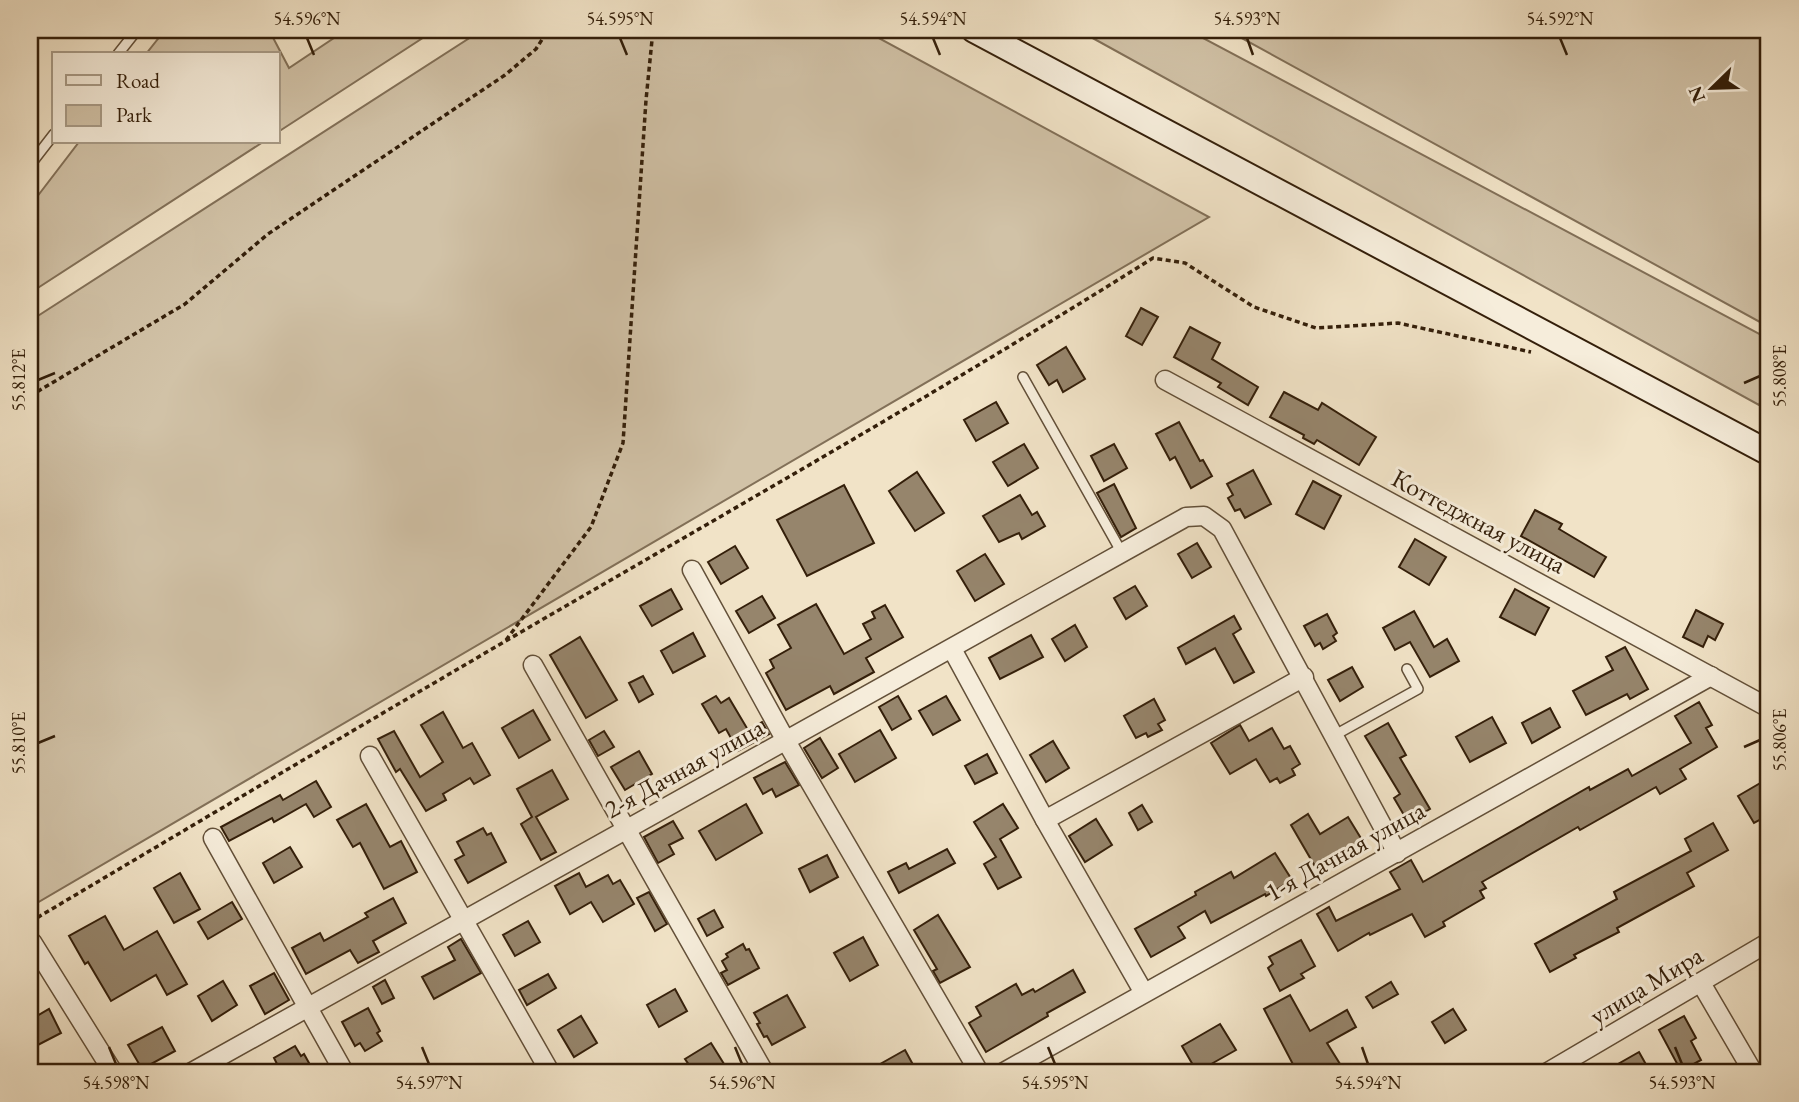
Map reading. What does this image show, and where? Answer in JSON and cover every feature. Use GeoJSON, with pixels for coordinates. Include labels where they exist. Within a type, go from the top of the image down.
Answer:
{"type":"FeatureCollection","features":[{"type":"Feature","properties":{"kind":"main road"},"geometry":{"type":"LineString","coordinates":[[952,30],[1061,76]]}},
{"type":"Feature","properties":{"kind":"main road"},"geometry":{"type":"LineString","coordinates":[[974,30],[1769,453]]}},
{"type":"Feature","properties":{"kind":"street","name":"Коттеджная улица"},"geometry":{"type":"LineString","coordinates":[[1165,380],[1769,708]]}},
{"type":"Feature","properties":{"kind":"street","name":"2-я Дачная улица"},"geometry":{"type":"LineString","coordinates":[[192,1072],[1186,517],[1205,516],[1222,529],[1304,677]]}},
{"type":"Feature","properties":{"kind":"street"},"geometry":{"type":"LineString","coordinates":[[692,570],[786,741],[979,1072]]}},
{"type":"Feature","properties":{"kind":"street"},"geometry":{"type":"LineString","coordinates":[[952,649],[1045,820],[1144,993]]}},
{"type":"Feature","properties":{"kind":"street"},"geometry":{"type":"LineString","coordinates":[[533,665],[764,1072]]}},
{"type":"Feature","properties":{"kind":"street","name":"1-я Дачная улица"},"geometry":{"type":"LineString","coordinates":[[1003,1072],[1712,676]]}},
{"type":"Feature","properties":{"kind":"street"},"geometry":{"type":"LineString","coordinates":[[1045,820],[1304,677],[1397,853]]}},
{"type":"Feature","properties":{"kind":"street"},"geometry":{"type":"LineString","coordinates":[[370,756],[550,1072]]}},
{"type":"Feature","properties":{"kind":"street"},"geometry":{"type":"LineString","coordinates":[[213,838],[344,1072]]}},
{"type":"Feature","properties":{"kind":"street"},"geometry":{"type":"LineString","coordinates":[[32,942],[113,1072]]}},
{"type":"Feature","properties":{"kind":"street","name":"улица Мира"},"geometry":{"type":"LineString","coordinates":[[1548,1072],[1769,942]]}},
{"type":"Feature","properties":{"kind":"street"},"geometry":{"type":"LineString","coordinates":[[1701,983],[1753,1072]]}},
{"type":"Feature","properties":{"kind":"lane"},"geometry":{"type":"LineString","coordinates":[[120,52],[137,30]]}},
{"type":"Feature","properties":{"kind":"lane"},"geometry":{"type":"LineString","coordinates":[[30,165],[52,137]]}},
{"type":"Feature","properties":{"kind":"lane"},"geometry":{"type":"LineString","coordinates":[[1023,377],[1122,553]]}},
{"type":"Feature","properties":{"kind":"lane"},"geometry":{"type":"LineString","coordinates":[[1335,735],[1418,689],[1407,669]]}},
{"type":"Feature","properties":{"kind":"path"},"geometry":{"type":"LineString","coordinates":[[30,396],[185,304],[268,234],[505,75],[536,49],[548,30]]}},
{"type":"Feature","properties":{"kind":"path"},"geometry":{"type":"LineString","coordinates":[[503,643],[591,527],[623,443],[653,30]]}},
{"type":"Feature","properties":{"kind":"path"},"geometry":{"type":"LineString","coordinates":[[30,922],[750,501],[1045,326],[1153,258],[1185,263],[1255,307],[1315,328],[1398,323],[1536,353]]}},
{"type":"Feature","properties":{"kind":"green space"},"geometry":{"type":"Polygon","coordinates":[[[165,30],[269,30],[289,68],[346,30],[435,30],[280,131],[280,52],[148,52],[165,30]]]}},
{"type":"Feature","properties":{"kind":"green space"},"geometry":{"type":"Polygon","coordinates":[[[482,30],[864,30],[1209,217],[30,907],[30,321],[482,30]]]}},
{"type":"Feature","properties":{"kind":"green space"},"geometry":{"type":"Polygon","coordinates":[[[1078,30],[1188,30],[1769,339],[1769,378],[1759,405],[1078,30]]]}},
{"type":"Feature","properties":{"kind":"green space"},"geometry":{"type":"Polygon","coordinates":[[[1227,30],[1769,30],[1769,327],[1227,30]]]}},
{"type":"Feature","properties":{"kind":"green space"},"geometry":{"type":"Polygon","coordinates":[[[77,144],[260,144],[30,293],[30,206],[77,144]]]}},
{"type":"Feature","properties":{"kind":"building"},"geometry":{"type":"Polygon","coordinates":[[[1141,308],[1158,317],[1142,345],[1126,336],[1141,308]]]}},
{"type":"Feature","properties":{"kind":"building"},"geometry":{"type":"Polygon","coordinates":[[[1190,327],[1220,343],[1212,359],[1258,387],[1248,405],[1218,387],[1221,383],[1174,357],[1190,327]]]}},
{"type":"Feature","properties":{"kind":"building"},"geometry":{"type":"Polygon","coordinates":[[[1066,347],[1085,379],[1063,392],[1057,380],[1049,385],[1037,365],[1066,347]]]}},
{"type":"Feature","properties":{"kind":"building"},"geometry":{"type":"Polygon","coordinates":[[[1284,392],[1318,410],[1322,403],[1376,437],[1359,465],[1317,440],[1314,444],[1303,438],[1304,435],[1270,417],[1284,392]]]}},
{"type":"Feature","properties":{"kind":"building"},"geometry":{"type":"Polygon","coordinates":[[[996,402],[1008,423],[976,441],[964,420],[996,402]]]}},
{"type":"Feature","properties":{"kind":"building"},"geometry":{"type":"Polygon","coordinates":[[[1179,422],[1200,461],[1203,460],[1212,476],[1191,488],[1175,457],[1170,460],[1156,434],[1179,422]]]}},
{"type":"Feature","properties":{"kind":"building"},"geometry":{"type":"Polygon","coordinates":[[[1024,444],[1038,468],[1008,486],[993,462],[1024,444]]]}},
{"type":"Feature","properties":{"kind":"building"},"geometry":{"type":"Polygon","coordinates":[[[1114,444],[1127,468],[1104,481],[1091,456],[1114,444]]]}},
{"type":"Feature","properties":{"kind":"building"},"geometry":{"type":"Polygon","coordinates":[[[1253,470],[1271,504],[1245,518],[1240,509],[1235,511],[1228,498],[1233,495],[1227,484],[1253,470]]]}},
{"type":"Feature","properties":{"kind":"building"},"geometry":{"type":"Polygon","coordinates":[[[917,472],[944,513],[915,531],[889,491],[917,472]]]}},
{"type":"Feature","properties":{"kind":"building"},"geometry":{"type":"Polygon","coordinates":[[[1313,481],[1341,496],[1324,529],[1296,514],[1313,481]]]}},
{"type":"Feature","properties":{"kind":"building"},"geometry":{"type":"Polygon","coordinates":[[[1114,484],[1136,528],[1121,537],[1097,493],[1114,484]]]}},
{"type":"Feature","properties":{"kind":"building"},"geometry":{"type":"Polygon","coordinates":[[[844,485],[874,543],[807,576],[777,520],[844,485]]]}},
{"type":"Feature","properties":{"kind":"building"},"geometry":{"type":"Polygon","coordinates":[[[1020,495],[1032,515],[1037,512],[1045,526],[1022,539],[1019,533],[999,542],[983,516],[1020,495]]]}},
{"type":"Feature","properties":{"kind":"building"},"geometry":{"type":"Polygon","coordinates":[[[1535,510],[1562,524],[1559,529],[1606,557],[1594,577],[1521,536],[1535,510]]]}},
{"type":"Feature","properties":{"kind":"building"},"geometry":{"type":"Polygon","coordinates":[[[1415,539],[1446,557],[1429,585],[1399,567],[1415,539]]]}},
{"type":"Feature","properties":{"kind":"building"},"geometry":{"type":"Polygon","coordinates":[[[1197,543],[1211,567],[1192,578],[1178,554],[1197,543]]]}},
{"type":"Feature","properties":{"kind":"building"},"geometry":{"type":"Polygon","coordinates":[[[735,546],[748,568],[721,584],[708,562],[735,546]]]}},
{"type":"Feature","properties":{"kind":"building"},"geometry":{"type":"Polygon","coordinates":[[[985,554],[1004,584],[975,601],[957,571],[985,554]]]}},
{"type":"Feature","properties":{"kind":"building"},"geometry":{"type":"Polygon","coordinates":[[[1135,586],[1147,606],[1126,619],[1114,598],[1135,586]]]}},
{"type":"Feature","properties":{"kind":"building"},"geometry":{"type":"Polygon","coordinates":[[[671,589],[682,609],[652,626],[640,606],[671,589]]]}},
{"type":"Feature","properties":{"kind":"building"},"geometry":{"type":"Polygon","coordinates":[[[1515,589],[1549,608],[1535,635],[1500,617],[1515,589]]]}},
{"type":"Feature","properties":{"kind":"building"},"geometry":{"type":"Polygon","coordinates":[[[762,596],[775,618],[749,633],[736,611],[762,596]]]}},
{"type":"Feature","properties":{"kind":"building"},"geometry":{"type":"Polygon","coordinates":[[[816,604],[844,654],[871,639],[863,624],[875,618],[872,612],[885,605],[903,637],[866,658],[874,672],[834,694],[830,686],[786,710],[766,673],[774,668],[770,660],[791,648],[778,625],[816,604]]]}},
{"type":"Feature","properties":{"kind":"building"},"geometry":{"type":"Polygon","coordinates":[[[1696,610],[1723,624],[1715,640],[1708,636],[1703,647],[1683,637],[1696,610]]]}},
{"type":"Feature","properties":{"kind":"building"},"geometry":{"type":"Polygon","coordinates":[[[1414,611],[1434,647],[1447,639],[1459,661],[1430,677],[1410,642],[1395,650],[1383,628],[1414,611]]]}},
{"type":"Feature","properties":{"kind":"building"},"geometry":{"type":"Polygon","coordinates":[[[1327,614],[1337,633],[1333,636],[1336,641],[1323,649],[1320,643],[1315,646],[1304,626],[1327,614]]]}},
{"type":"Feature","properties":{"kind":"building"},"geometry":{"type":"Polygon","coordinates":[[[1234,616],[1241,629],[1233,634],[1254,672],[1234,683],[1215,648],[1186,664],[1178,648],[1234,616]]]}},
{"type":"Feature","properties":{"kind":"building"},"geometry":{"type":"Polygon","coordinates":[[[1075,625],[1087,647],[1065,661],[1052,639],[1075,625]]]}},
{"type":"Feature","properties":{"kind":"building"},"geometry":{"type":"Polygon","coordinates":[[[693,633],[705,656],[673,673],[661,651],[693,633]]]}},
{"type":"Feature","properties":{"kind":"building"},"geometry":{"type":"Polygon","coordinates":[[[1031,635],[1043,657],[1000,679],[989,658],[1031,635]]]}},
{"type":"Feature","properties":{"kind":"building"},"geometry":{"type":"Polygon","coordinates":[[[580,637],[617,700],[586,718],[550,655],[580,637]]]}},
{"type":"Feature","properties":{"kind":"building"},"geometry":{"type":"Polygon","coordinates":[[[1625,647],[1648,689],[1630,699],[1627,694],[1586,715],[1573,691],[1613,670],[1606,657],[1625,647]]]}},
{"type":"Feature","properties":{"kind":"building"},"geometry":{"type":"Polygon","coordinates":[[[1352,667],[1363,687],[1340,701],[1328,680],[1352,667]]]}},
{"type":"Feature","properties":{"kind":"building"},"geometry":{"type":"Polygon","coordinates":[[[643,676],[653,694],[639,702],[629,683],[643,676]]]}},
{"type":"Feature","properties":{"kind":"building"},"geometry":{"type":"Polygon","coordinates":[[[716,696],[721,703],[729,698],[748,730],[762,722],[769,734],[738,751],[726,729],[719,733],[702,704],[716,696]]]}},
{"type":"Feature","properties":{"kind":"building"},"geometry":{"type":"Polygon","coordinates":[[[898,696],[911,719],[892,730],[879,707],[898,696]]]}},
{"type":"Feature","properties":{"kind":"building"},"geometry":{"type":"Polygon","coordinates":[[[946,696],[960,720],[933,735],[919,711],[946,696]]]}},
{"type":"Feature","properties":{"kind":"building"},"geometry":{"type":"Polygon","coordinates":[[[1154,699],[1165,720],[1158,724],[1162,730],[1148,737],[1146,733],[1136,738],[1124,716],[1154,699]]]}},
{"type":"Feature","properties":{"kind":"building"},"geometry":{"type":"Polygon","coordinates":[[[1699,702],[1712,725],[1706,728],[1717,747],[1680,769],[1686,779],[1660,794],[1656,787],[1580,830],[1578,827],[1482,882],[1486,888],[1480,891],[1484,898],[1443,922],[1445,926],[1425,937],[1412,914],[1370,935],[1369,933],[1338,951],[1317,914],[1329,907],[1336,921],[1400,889],[1390,872],[1411,860],[1423,882],[1589,787],[1590,790],[1628,769],[1632,776],[1691,743],[1675,716],[1699,702]]]}},
{"type":"Feature","properties":{"kind":"building"},"geometry":{"type":"Polygon","coordinates":[[[1550,708],[1560,727],[1532,743],[1522,723],[1550,708]]]}},
{"type":"Feature","properties":{"kind":"building"},"geometry":{"type":"Polygon","coordinates":[[[533,710],[550,740],[519,758],[502,728],[533,710]]]}},
{"type":"Feature","properties":{"kind":"building"},"geometry":{"type":"Polygon","coordinates":[[[443,712],[463,748],[472,743],[490,775],[474,784],[470,778],[443,794],[446,800],[426,811],[400,769],[396,772],[378,739],[394,731],[420,777],[443,762],[421,725],[443,712]]]}},
{"type":"Feature","properties":{"kind":"building"},"geometry":{"type":"Polygon","coordinates":[[[1492,717],[1506,743],[1470,762],[1456,737],[1492,717]]]}},
{"type":"Feature","properties":{"kind":"building"},"geometry":{"type":"Polygon","coordinates":[[[1388,723],[1406,755],[1400,758],[1430,809],[1408,822],[1394,798],[1400,794],[1365,736],[1388,723]]]}},
{"type":"Feature","properties":{"kind":"building"},"geometry":{"type":"Polygon","coordinates":[[[1240,725],[1249,741],[1272,728],[1284,749],[1290,746],[1300,764],[1292,769],[1295,775],[1280,783],[1277,778],[1270,782],[1256,759],[1230,774],[1211,743],[1240,725]]]}},
{"type":"Feature","properties":{"kind":"building"},"geometry":{"type":"Polygon","coordinates":[[[880,730],[896,758],[855,782],[839,754],[880,730]]]}},
{"type":"Feature","properties":{"kind":"building"},"geometry":{"type":"Polygon","coordinates":[[[604,731],[614,747],[598,756],[589,740],[604,731]]]}},
{"type":"Feature","properties":{"kind":"building"},"geometry":{"type":"Polygon","coordinates":[[[820,738],[838,768],[822,778],[804,748],[820,738]]]}},
{"type":"Feature","properties":{"kind":"building"},"geometry":{"type":"Polygon","coordinates":[[[1053,741],[1069,768],[1046,782],[1030,755],[1053,741]]]}},
{"type":"Feature","properties":{"kind":"building"},"geometry":{"type":"Polygon","coordinates":[[[639,751],[652,774],[625,790],[611,767],[639,751]]]}},
{"type":"Feature","properties":{"kind":"building"},"geometry":{"type":"Polygon","coordinates":[[[987,754],[997,773],[975,784],[965,766],[987,754]]]}},
{"type":"Feature","properties":{"kind":"building"},"geometry":{"type":"Polygon","coordinates":[[[785,762],[799,785],[776,797],[772,789],[763,794],[754,778],[785,762]]]}},
{"type":"Feature","properties":{"kind":"building"},"geometry":{"type":"Polygon","coordinates":[[[552,770],[568,799],[536,817],[556,852],[541,860],[521,824],[532,817],[517,789],[552,770]]]}},
{"type":"Feature","properties":{"kind":"building"},"geometry":{"type":"Polygon","coordinates":[[[1769,778],[1769,815],[1754,823],[1738,796],[1769,778]]]}},
{"type":"Feature","properties":{"kind":"building"},"geometry":{"type":"Polygon","coordinates":[[[316,781],[331,807],[314,817],[306,804],[274,822],[272,818],[229,841],[221,827],[280,795],[283,800],[316,781]]]}},
{"type":"Feature","properties":{"kind":"building"},"geometry":{"type":"Polygon","coordinates":[[[366,804],[390,847],[401,841],[417,872],[384,889],[360,843],[353,847],[337,820],[366,804]]]}},
{"type":"Feature","properties":{"kind":"building"},"geometry":{"type":"Polygon","coordinates":[[[746,804],[762,833],[716,860],[699,831],[746,804]]]}},
{"type":"Feature","properties":{"kind":"building"},"geometry":{"type":"Polygon","coordinates":[[[1003,804],[1018,828],[1000,839],[1021,877],[998,889],[984,864],[996,857],[974,822],[1003,804]]]}},
{"type":"Feature","properties":{"kind":"building"},"geometry":{"type":"Polygon","coordinates":[[[1142,805],[1152,822],[1138,830],[1129,813],[1142,805]]]}},
{"type":"Feature","properties":{"kind":"building"},"geometry":{"type":"Polygon","coordinates":[[[1308,814],[1320,834],[1348,817],[1362,840],[1316,868],[1291,825],[1308,814]]]}},
{"type":"Feature","properties":{"kind":"building"},"geometry":{"type":"Polygon","coordinates":[[[1096,819],[1112,845],[1085,862],[1069,836],[1096,819]]]}},
{"type":"Feature","properties":{"kind":"building"},"geometry":{"type":"Polygon","coordinates":[[[673,821],[683,838],[669,845],[674,854],[658,863],[644,837],[673,821]]]}},
{"type":"Feature","properties":{"kind":"building"},"geometry":{"type":"Polygon","coordinates":[[[1713,823],[1728,850],[1687,873],[1694,886],[1617,928],[1619,932],[1574,955],[1576,958],[1550,972],[1535,944],[1617,899],[1614,892],[1691,851],[1685,839],[1713,823]]]}},
{"type":"Feature","properties":{"kind":"building"},"geometry":{"type":"Polygon","coordinates":[[[483,828],[487,835],[491,833],[506,862],[468,883],[455,860],[464,855],[457,842],[483,828]]]}},
{"type":"Feature","properties":{"kind":"building"},"geometry":{"type":"Polygon","coordinates":[[[290,847],[302,867],[274,883],[263,863],[290,847]]]}},
{"type":"Feature","properties":{"kind":"building"},"geometry":{"type":"Polygon","coordinates":[[[947,849],[955,863],[899,893],[888,872],[906,863],[909,869],[947,849]]]}},
{"type":"Feature","properties":{"kind":"building"},"geometry":{"type":"Polygon","coordinates":[[[1275,853],[1292,880],[1211,923],[1205,911],[1178,927],[1185,938],[1151,957],[1135,929],[1231,872],[1234,878],[1275,853]]]}},
{"type":"Feature","properties":{"kind":"building"},"geometry":{"type":"Polygon","coordinates":[[[827,855],[838,877],[810,892],[799,869],[827,855]]]}},
{"type":"Feature","properties":{"kind":"building"},"geometry":{"type":"Polygon","coordinates":[[[180,873],[200,909],[174,923],[154,888],[180,873]]]}},
{"type":"Feature","properties":{"kind":"building"},"geometry":{"type":"Polygon","coordinates":[[[579,873],[586,887],[608,875],[613,884],[620,880],[634,904],[603,922],[591,902],[570,914],[555,886],[579,873]]]}},
{"type":"Feature","properties":{"kind":"building"},"geometry":{"type":"Polygon","coordinates":[[[649,892],[667,924],[655,931],[637,898],[649,892]]]}},
{"type":"Feature","properties":{"kind":"building"},"geometry":{"type":"Polygon","coordinates":[[[393,898],[406,923],[373,941],[379,952],[358,963],[350,950],[306,974],[292,948],[320,933],[324,941],[368,917],[365,913],[393,898]]]}},
{"type":"Feature","properties":{"kind":"building"},"geometry":{"type":"Polygon","coordinates":[[[232,902],[242,919],[208,939],[198,922],[232,902]]]}},
{"type":"Feature","properties":{"kind":"building"},"geometry":{"type":"Polygon","coordinates":[[[714,910],[723,927],[707,936],[698,919],[714,910]]]}},
{"type":"Feature","properties":{"kind":"building"},"geometry":{"type":"Polygon","coordinates":[[[938,915],[970,967],[940,983],[933,971],[937,969],[914,930],[938,915]]]}},
{"type":"Feature","properties":{"kind":"building"},"geometry":{"type":"Polygon","coordinates":[[[105,916],[124,950],[157,931],[187,984],[167,995],[156,975],[111,1001],[69,936],[105,916]]]}},
{"type":"Feature","properties":{"kind":"building"},"geometry":{"type":"Polygon","coordinates":[[[528,921],[540,942],[515,956],[503,935],[528,921]]]}},
{"type":"Feature","properties":{"kind":"building"},"geometry":{"type":"Polygon","coordinates":[[[863,937],[878,965],[850,981],[834,953],[863,937]]]}},
{"type":"Feature","properties":{"kind":"building"},"geometry":{"type":"Polygon","coordinates":[[[461,939],[481,973],[434,999],[422,977],[455,960],[448,947],[461,939]]]}},
{"type":"Feature","properties":{"kind":"building"},"geometry":{"type":"Polygon","coordinates":[[[1301,940],[1315,966],[1301,974],[1304,978],[1280,991],[1268,968],[1273,964],[1269,957],[1301,940]]]}},
{"type":"Feature","properties":{"kind":"building"},"geometry":{"type":"Polygon","coordinates":[[[743,944],[746,950],[749,949],[759,968],[728,985],[721,973],[727,970],[722,961],[728,957],[726,954],[743,944]]]}},
{"type":"Feature","properties":{"kind":"building"},"geometry":{"type":"Polygon","coordinates":[[[1073,970],[1085,992],[986,1052],[969,1023],[981,1016],[976,1007],[1016,984],[1022,995],[1033,989],[1035,992],[1073,970]]]}},
{"type":"Feature","properties":{"kind":"building"},"geometry":{"type":"Polygon","coordinates":[[[274,973],[289,1000],[265,1014],[250,986],[274,973]]]}},
{"type":"Feature","properties":{"kind":"building"},"geometry":{"type":"Polygon","coordinates":[[[548,974],[556,988],[527,1005],[519,990],[548,974]]]}},
{"type":"Feature","properties":{"kind":"building"},"geometry":{"type":"Polygon","coordinates":[[[385,980],[394,998],[382,1004],[373,987],[385,980]]]}},
{"type":"Feature","properties":{"kind":"building"},"geometry":{"type":"Polygon","coordinates":[[[223,981],[237,1005],[212,1021],[198,996],[223,981]]]}},
{"type":"Feature","properties":{"kind":"building"},"geometry":{"type":"Polygon","coordinates":[[[1391,982],[1398,994],[1373,1008],[1366,997],[1391,982]]]}},
{"type":"Feature","properties":{"kind":"building"},"geometry":{"type":"Polygon","coordinates":[[[675,989],[687,1011],[659,1027],[647,1005],[675,989]]]}},
{"type":"Feature","properties":{"kind":"building"},"geometry":{"type":"Polygon","coordinates":[[[787,995],[805,1027],[772,1045],[767,1036],[764,1037],[754,1013],[787,995]]]}},
{"type":"Feature","properties":{"kind":"building"},"geometry":{"type":"Polygon","coordinates":[[[1290,995],[1310,1031],[1347,1010],[1356,1027],[1327,1043],[1345,1072],[1297,1072],[1264,1009],[1290,995]]]}},
{"type":"Feature","properties":{"kind":"building"},"geometry":{"type":"Polygon","coordinates":[[[368,1008],[382,1041],[365,1051],[360,1043],[355,1046],[342,1022],[368,1008]]]}},
{"type":"Feature","properties":{"kind":"building"},"geometry":{"type":"Polygon","coordinates":[[[49,1009],[61,1033],[30,1049],[30,1020],[49,1009]]]}},
{"type":"Feature","properties":{"kind":"building"},"geometry":{"type":"Polygon","coordinates":[[[1453,1009],[1466,1030],[1445,1043],[1432,1022],[1453,1009]]]}},
{"type":"Feature","properties":{"kind":"building"},"geometry":{"type":"Polygon","coordinates":[[[581,1016],[597,1043],[574,1057],[558,1030],[581,1016]]]}},
{"type":"Feature","properties":{"kind":"building"},"geometry":{"type":"Polygon","coordinates":[[[1684,1016],[1696,1038],[1691,1041],[1701,1060],[1681,1071],[1659,1030],[1684,1016]]]}},
{"type":"Feature","properties":{"kind":"building"},"geometry":{"type":"Polygon","coordinates":[[[1220,1024],[1236,1050],[1197,1072],[1182,1046],[1220,1024]]]}},
{"type":"Feature","properties":{"kind":"building"},"geometry":{"type":"Polygon","coordinates":[[[162,1027],[175,1051],[142,1069],[128,1045],[162,1027]]]}},
{"type":"Feature","properties":{"kind":"building"},"geometry":{"type":"Polygon","coordinates":[[[711,1043],[729,1072],[694,1072],[685,1059],[711,1043]]]}},
{"type":"Feature","properties":{"kind":"building"},"geometry":{"type":"Polygon","coordinates":[[[295,1046],[301,1056],[304,1054],[314,1072],[281,1072],[274,1058],[295,1046]]]}},
{"type":"Feature","properties":{"kind":"building"},"geometry":{"type":"Polygon","coordinates":[[[905,1050],[917,1072],[866,1072],[905,1050]]]}},
{"type":"Feature","properties":{"kind":"building"},"geometry":{"type":"Polygon","coordinates":[[[1639,1052],[1648,1068],[1640,1072],[1604,1072],[1639,1052]]]}}]}
